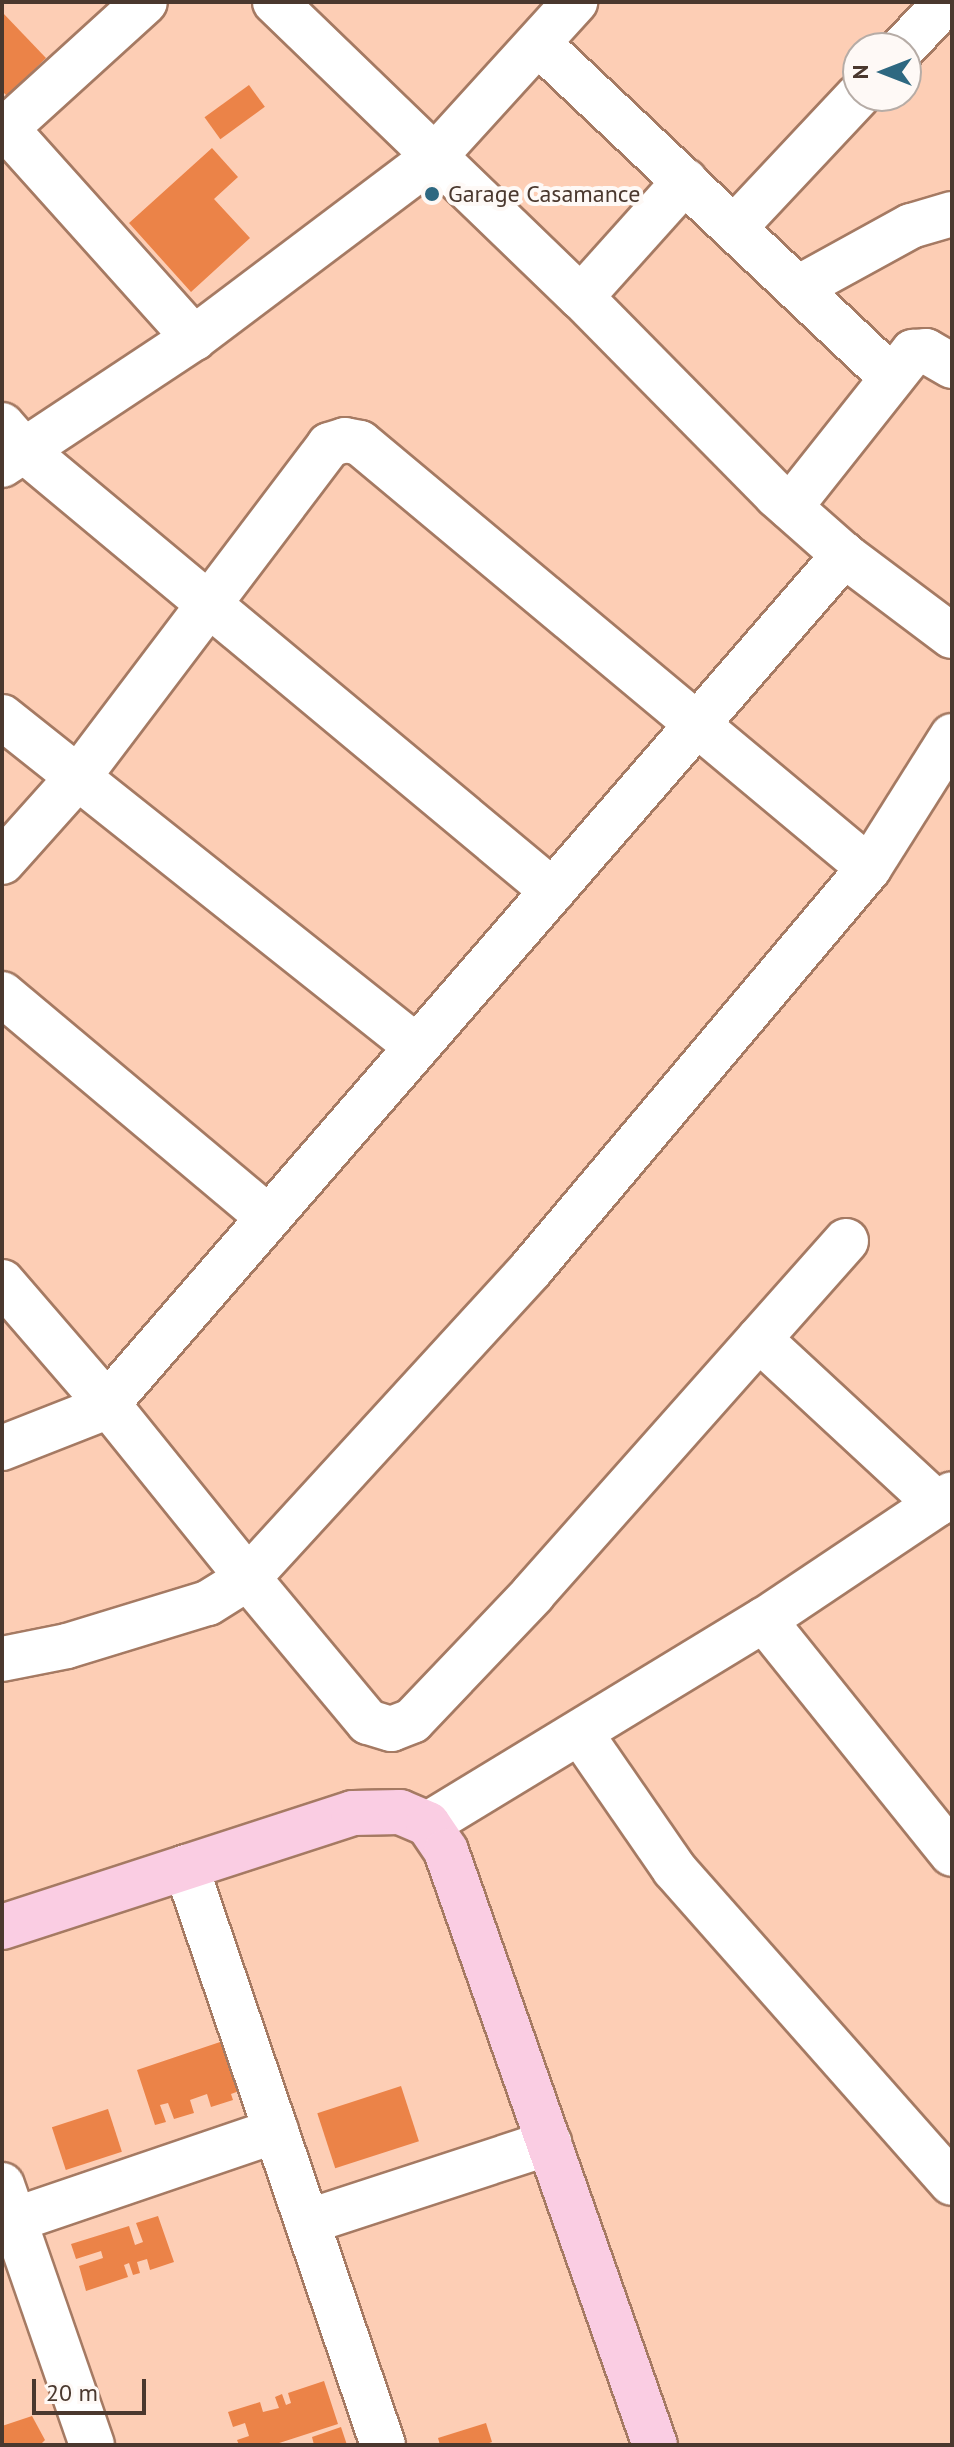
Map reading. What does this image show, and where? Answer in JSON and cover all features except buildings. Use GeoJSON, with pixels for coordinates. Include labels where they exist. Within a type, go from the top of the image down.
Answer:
{"type":"FeatureCollection","features":[{"type":"Feature","properties":{"kind":"main road"},"geometry":{"type":"LineString","coordinates":[[2,1927],[353,1813],[400,1812],[428,1824],[446,1851],[655,2445]]}},
{"type":"Feature","properties":{"kind":"street"},"geometry":{"type":"LineString","coordinates":[[145,2],[3,128],[194,338]]}},
{"type":"Feature","properties":{"kind":"street"},"geometry":{"type":"LineString","coordinates":[[275,2],[581,297],[790,507],[844,555],[952,636]]}},
{"type":"Feature","properties":{"kind":"street"},"geometry":{"type":"LineString","coordinates":[[553,891],[211,602],[10,447],[194,338],[434,157],[575,2]]}},
{"type":"Feature","properties":{"kind":"street"},"geometry":{"type":"LineString","coordinates":[[918,32],[946,2]]}},
{"type":"Feature","properties":{"kind":"street"},"geometry":{"type":"LineString","coordinates":[[539,44],[889,375]]}},
{"type":"Feature","properties":{"kind":"street"},"geometry":{"type":"LineString","coordinates":[[734,228],[843,112]]}},
{"type":"Feature","properties":{"kind":"street"},"geometry":{"type":"LineString","coordinates":[[581,297],[685,181]]}},
{"type":"Feature","properties":{"kind":"street"},"geometry":{"type":"LineString","coordinates":[[798,288],[911,226],[952,214]]}},
{"type":"Feature","properties":{"kind":"street"},"geometry":{"type":"LineString","coordinates":[[790,507],[889,375],[913,352],[926,351],[952,366]]}},
{"type":"Feature","properties":{"kind":"street"},"geometry":{"type":"LineString","coordinates":[[2,862],[79,776],[329,445],[345,440],[360,443],[695,726],[869,868]]}},
{"type":"Feature","properties":{"kind":"street"},"geometry":{"type":"LineString","coordinates":[[2,1448],[109,1406],[268,1217],[844,555]]}},
{"type":"Feature","properties":{"kind":"street"},"geometry":{"type":"LineString","coordinates":[[2,717],[417,1047]]}},
{"type":"Feature","properties":{"kind":"street"},"geometry":{"type":"LineString","coordinates":[[2,1659],[67,1646],[208,1603],[248,1578],[531,1269],[869,868],[952,736]]}},
{"type":"Feature","properties":{"kind":"street"},"geometry":{"type":"LineString","coordinates":[[2,994],[268,1217]]}},
{"type":"Feature","properties":{"kind":"street"},"geometry":{"type":"LineString","coordinates":[[7,1297],[109,1406],[368,1722],[391,1729],[412,1721],[846,1241]]}},
{"type":"Feature","properties":{"kind":"street"},"geometry":{"type":"LineString","coordinates":[[428,1824],[581,1734],[764,1620],[945,1499],[759,1339]]}},
{"type":"Feature","properties":{"kind":"street"},"geometry":{"type":"LineString","coordinates":[[764,1620],[952,1854]]}},
{"type":"Feature","properties":{"kind":"street"},"geometry":{"type":"LineString","coordinates":[[581,1734],[674,1869],[952,2183]]}},
{"type":"Feature","properties":{"kind":"street"},"geometry":{"type":"LineString","coordinates":[[186,1867],[383,2445]]}},
{"type":"Feature","properties":{"kind":"street"},"geometry":{"type":"LineString","coordinates":[[92,2445],[8,2202],[276,2131]]}},
{"type":"Feature","properties":{"kind":"street"},"geometry":{"type":"LineString","coordinates":[[307,2222],[549,2143]]}},
{"type":"Feature","properties":{"kind":"place","name":"Garage Casamance"},"geometry":{"type":"Point","coordinates":[432,194]}}]}
